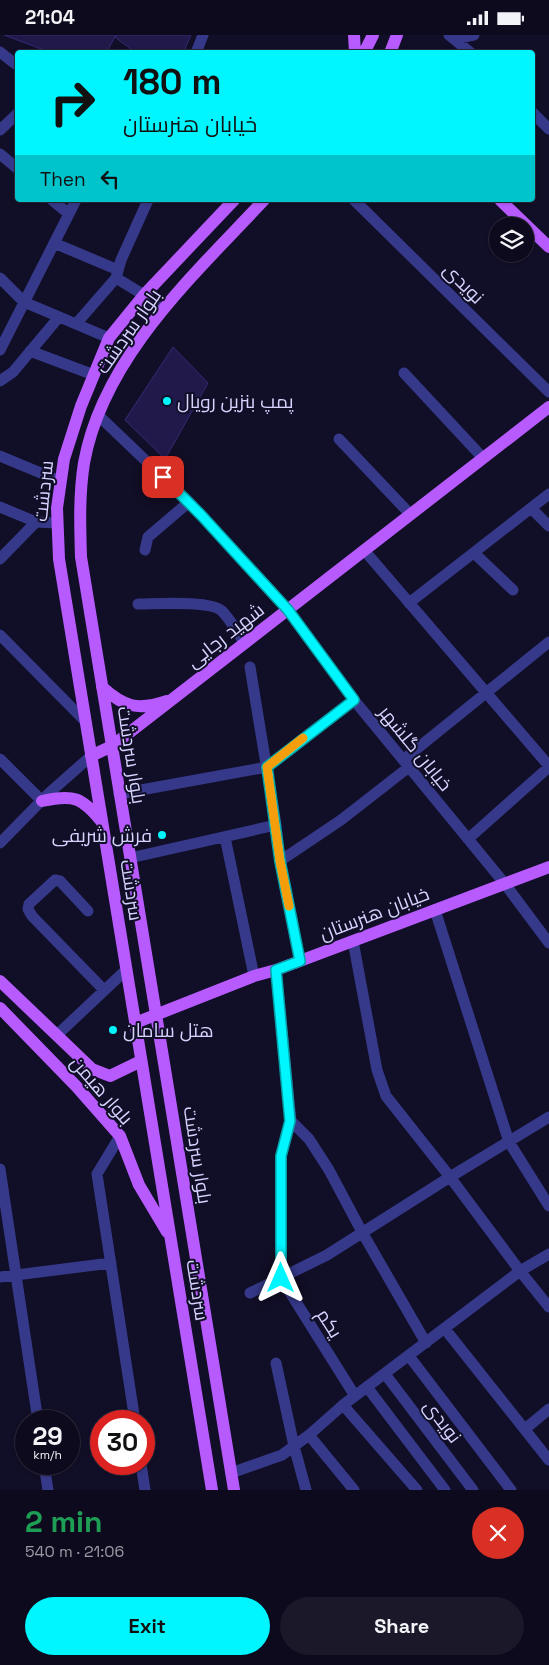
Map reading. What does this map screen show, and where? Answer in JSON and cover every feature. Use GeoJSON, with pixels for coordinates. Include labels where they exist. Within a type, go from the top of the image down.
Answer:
{"type":"FeatureCollection","features":[{"type":"Feature","properties":{"kind":"main road"},"geometry":{"type":"LineString","coordinates":[[354,35],[355,50]]}},
{"type":"Feature","properties":{"kind":"main road"},"geometry":{"type":"LineString","coordinates":[[366,50],[374,35]]}},
{"type":"Feature","properties":{"kind":"main road"},"geometry":{"type":"LineString","coordinates":[[391,50],[397,35]]}},
{"type":"Feature","properties":{"kind":"main road","name":"سردشت"},"geometry":{"type":"LineString","coordinates":[[212,1490],[59,559],[57,508],[64,459],[109,338],[144,295],[232,202]]}},
{"type":"Feature","properties":{"kind":"main road","name":"بلوار سردشت"},"geometry":{"type":"LineString","coordinates":[[234,1490],[81,557],[79,509],[84,461],[98,415],[118,372],[162,310],[262,202]]}},
{"type":"Feature","properties":{"kind":"main road"},"geometry":{"type":"LineString","coordinates":[[502,202],[549,247]]}},
{"type":"Feature","properties":{"kind":"main road","name":"شهید رجایی"},"geometry":{"type":"LineString","coordinates":[[91,756],[112,746],[549,407]]}},
{"type":"Feature","properties":{"kind":"main road"},"geometry":{"type":"LineString","coordinates":[[102,687],[112,697],[134,707],[172,700]]}},
{"type":"Feature","properties":{"kind":"main road"},"geometry":{"type":"LineString","coordinates":[[42,801],[58,797],[78,799],[92,809],[102,823]]}},
{"type":"Feature","properties":{"kind":"main road","name":"خیابان هنرستان"},"geometry":{"type":"LineString","coordinates":[[135,1023],[254,976],[276,970],[549,867]]}},
{"type":"Feature","properties":{"kind":"main road","name":"بلوار هیمن"},"geometry":{"type":"LineString","coordinates":[[0,981],[92,1069],[110,1076],[141,1061]]}},
{"type":"Feature","properties":{"kind":"main road","name":"بلوار هیمن"},"geometry":{"type":"LineString","coordinates":[[0,1008],[76,1086],[120,1136],[139,1185],[170,1237]]}},
{"type":"Feature","properties":{"kind":"street"},"geometry":{"type":"LineString","coordinates":[[197,50],[203,35]]}},
{"type":"Feature","properties":{"kind":"street"},"geometry":{"type":"LineString","coordinates":[[452,37],[474,35]]}},
{"type":"Feature","properties":{"kind":"street"},"geometry":{"type":"LineString","coordinates":[[452,37],[467,50]]}},
{"type":"Feature","properties":{"kind":"street"},"geometry":{"type":"LineString","coordinates":[[0,51],[15,64]]}},
{"type":"Feature","properties":{"kind":"street"},"geometry":{"type":"LineString","coordinates":[[535,115],[549,129]]}},
{"type":"Feature","properties":{"kind":"street"},"geometry":{"type":"LineString","coordinates":[[0,130],[15,116]]}},
{"type":"Feature","properties":{"kind":"street"},"geometry":{"type":"LineString","coordinates":[[0,154],[15,166]]}},
{"type":"Feature","properties":{"kind":"street"},"geometry":{"type":"LineString","coordinates":[[54,202],[68,215]]}},
{"type":"Feature","properties":{"kind":"street"},"geometry":{"type":"LineString","coordinates":[[0,350],[75,202]]}},
{"type":"Feature","properties":{"kind":"street"},"geometry":{"type":"LineString","coordinates":[[76,324],[117,274],[121,260],[147,202]]}},
{"type":"Feature","properties":{"kind":"street","name":"نویدی"},"geometry":{"type":"LineString","coordinates":[[356,202],[549,392]]}},
{"type":"Feature","properties":{"kind":"street"},"geometry":{"type":"LineString","coordinates":[[54,243],[117,274],[162,310]]}},
{"type":"Feature","properties":{"kind":"street"},"geometry":{"type":"LineString","coordinates":[[0,278],[24,302],[109,338]]}},
{"type":"Feature","properties":{"kind":"street"},"geometry":{"type":"LineString","coordinates":[[0,381],[13,372],[59,317]]}},
{"type":"Feature","properties":{"kind":"street"},"geometry":{"type":"LineString","coordinates":[[30,351],[94,375]]}},
{"type":"Feature","properties":{"kind":"street"},"geometry":{"type":"LineString","coordinates":[[404,373],[482,458]]}},
{"type":"Feature","properties":{"kind":"street","name":"خیابان گلشهر"},"geometry":{"type":"LineString","coordinates":[[98,415],[189,502],[288,610],[354,700],[505,884],[549,943]]}},
{"type":"Feature","properties":{"kind":"street"},"geometry":{"type":"LineString","coordinates":[[338,439],[410,514]]}},
{"type":"Feature","properties":{"kind":"street"},"geometry":{"type":"LineString","coordinates":[[0,456],[60,481]]}},
{"type":"Feature","properties":{"kind":"street"},"geometry":{"type":"LineString","coordinates":[[409,603],[549,494]]}},
{"type":"Feature","properties":{"kind":"street"},"geometry":{"type":"LineString","coordinates":[[145,550],[148,537],[189,502]]}},
{"type":"Feature","properties":{"kind":"street"},"geometry":{"type":"LineString","coordinates":[[0,507],[36,522],[57,523]]}},
{"type":"Feature","properties":{"kind":"street"},"geometry":{"type":"LineString","coordinates":[[531,508],[549,526]]}},
{"type":"Feature","properties":{"kind":"street"},"geometry":{"type":"LineString","coordinates":[[0,559],[36,522]]}},
{"type":"Feature","properties":{"kind":"street"},"geometry":{"type":"LineString","coordinates":[[364,550],[549,767],[468,839]]}},
{"type":"Feature","properties":{"kind":"street"},"geometry":{"type":"LineString","coordinates":[[474,553],[512,590]]}},
{"type":"Feature","properties":{"kind":"street"},"geometry":{"type":"LineString","coordinates":[[138,605],[213,606],[221,610],[245,643]]}},
{"type":"Feature","properties":{"kind":"street"},"geometry":{"type":"LineString","coordinates":[[0,635],[85,721]]}},
{"type":"Feature","properties":{"kind":"street"},"geometry":{"type":"LineString","coordinates":[[280,861],[340,820],[486,693],[549,642]]}},
{"type":"Feature","properties":{"kind":"street"},"geometry":{"type":"LineString","coordinates":[[250,667],[276,825],[280,861],[300,961]]}},
{"type":"Feature","properties":{"kind":"street"},"geometry":{"type":"LineString","coordinates":[[119,794],[267,767],[354,700]]}},
{"type":"Feature","properties":{"kind":"street","name":"شهید رجایی"},"geometry":{"type":"LineString","coordinates":[[0,843],[91,756]]}},
{"type":"Feature","properties":{"kind":"street"},"geometry":{"type":"LineString","coordinates":[[0,759],[42,801]]}},
{"type":"Feature","properties":{"kind":"street"},"geometry":{"type":"LineString","coordinates":[[130,858],[276,825]]}},
{"type":"Feature","properties":{"kind":"street"},"geometry":{"type":"LineString","coordinates":[[225,837],[254,976]]}},
{"type":"Feature","properties":{"kind":"street"},"geometry":{"type":"LineString","coordinates":[[88,911],[60,881],[55,880],[29,904],[28,909],[32,916],[104,989]]}},
{"type":"Feature","properties":{"kind":"street"},"geometry":{"type":"LineString","coordinates":[[436,910],[447,951],[483,1056],[509,1142],[549,1206]]}},
{"type":"Feature","properties":{"kind":"street"},"geometry":{"type":"LineString","coordinates":[[353,941],[380,1083],[386,1096],[549,1307]]}},
{"type":"Feature","properties":{"kind":"street"},"geometry":{"type":"LineString","coordinates":[[57,1035],[126,970]]}},
{"type":"Feature","properties":{"kind":"street"},"geometry":{"type":"LineString","coordinates":[[276,970],[290,1121],[281,1156],[281,1278]]}},
{"type":"Feature","properties":{"kind":"street"},"geometry":{"type":"LineString","coordinates":[[250,1293],[327,1255],[549,1117]]}},
{"type":"Feature","properties":{"kind":"street"},"geometry":{"type":"LineString","coordinates":[[290,1121],[309,1139],[329,1170],[362,1233],[426,1343]]}},
{"type":"Feature","properties":{"kind":"street"},"geometry":{"type":"LineString","coordinates":[[120,1136],[97,1174],[133,1410]]}},
{"type":"Feature","properties":{"kind":"street"},"geometry":{"type":"LineString","coordinates":[[0,1169],[36,1410]]}},
{"type":"Feature","properties":{"kind":"street"},"geometry":{"type":"LineString","coordinates":[[231,1473],[282,1455],[309,1435],[342,1405],[520,1271],[549,1254]]}},
{"type":"Feature","properties":{"kind":"street"},"geometry":{"type":"LineString","coordinates":[[0,1277],[111,1263]]}},
{"type":"Feature","properties":{"kind":"street","name":"یکم"},"geometry":{"type":"LineString","coordinates":[[281,1278],[355,1396]]}},
{"type":"Feature","properties":{"kind":"street"},"geometry":{"type":"LineString","coordinates":[[445,1329],[549,1460]]}},
{"type":"Feature","properties":{"kind":"street"},"geometry":{"type":"LineString","coordinates":[[408,1356],[511,1490]]}},
{"type":"Feature","properties":{"kind":"street"},"geometry":{"type":"LineString","coordinates":[[276,1363],[294,1446],[306,1490]]}},
{"type":"Feature","properties":{"kind":"street","name":"نویدی"},"geometry":{"type":"LineString","coordinates":[[385,1374],[473,1490]]}},
{"type":"Feature","properties":{"kind":"street"},"geometry":{"type":"LineString","coordinates":[[367,1387],[445,1490]]}},
{"type":"Feature","properties":{"kind":"street"},"geometry":{"type":"LineString","coordinates":[[342,1405],[417,1490]]}},
{"type":"Feature","properties":{"kind":"street"},"geometry":{"type":"LineString","coordinates":[[525,1429],[549,1409]]}},
{"type":"Feature","properties":{"kind":"street"},"geometry":{"type":"LineString","coordinates":[[309,1435],[354,1490]]}},
{"type":"Feature","properties":{"kind":"street"},"geometry":{"type":"LineString","coordinates":[[46,1475],[48,1490]]}},
{"type":"Feature","properties":{"kind":"street"},"geometry":{"type":"LineString","coordinates":[[143,1475],[145,1490]]}},
{"type":"Feature","properties":{"kind":"building"},"geometry":{"type":"Polygon","coordinates":[[[4,35],[116,35],[108,50],[44,50],[4,35]]]}},
{"type":"Feature","properties":{"kind":"building"},"geometry":{"type":"Polygon","coordinates":[[[116,35],[191,35],[184,50],[132,50],[115,37],[116,35]]]}},
{"type":"Feature","properties":{"kind":"building","name":"پمپ بنزین رویال"},"geometry":{"type":"Polygon","coordinates":[[[173,347],[208,383],[165,459],[125,420],[173,347]]]}},
{"type":"Feature","properties":{"kind":"slow traffic"},"geometry":{"type":"LineString","coordinates":[[289,906],[280,861],[267,767],[303,738]]}},
{"type":"Feature","properties":{"kind":"place","name":"پمپ بنزین رویال"},"geometry":{"type":"Point","coordinates":[167,401]}},
{"type":"Feature","properties":{"kind":"place","name":"فرش شریفی"},"geometry":{"type":"Point","coordinates":[162,835]}},
{"type":"Feature","properties":{"kind":"place","name":"هتل سامان"},"geometry":{"type":"Point","coordinates":[113,1030]}},
{"type":"Feature","properties":{"kind":"route"},"geometry":{"type":"LineString","coordinates":[[163,477],[189,502],[288,610],[354,700],[267,767],[280,861],[300,961],[276,970],[290,1121],[281,1156],[281,1278]]}}]}
